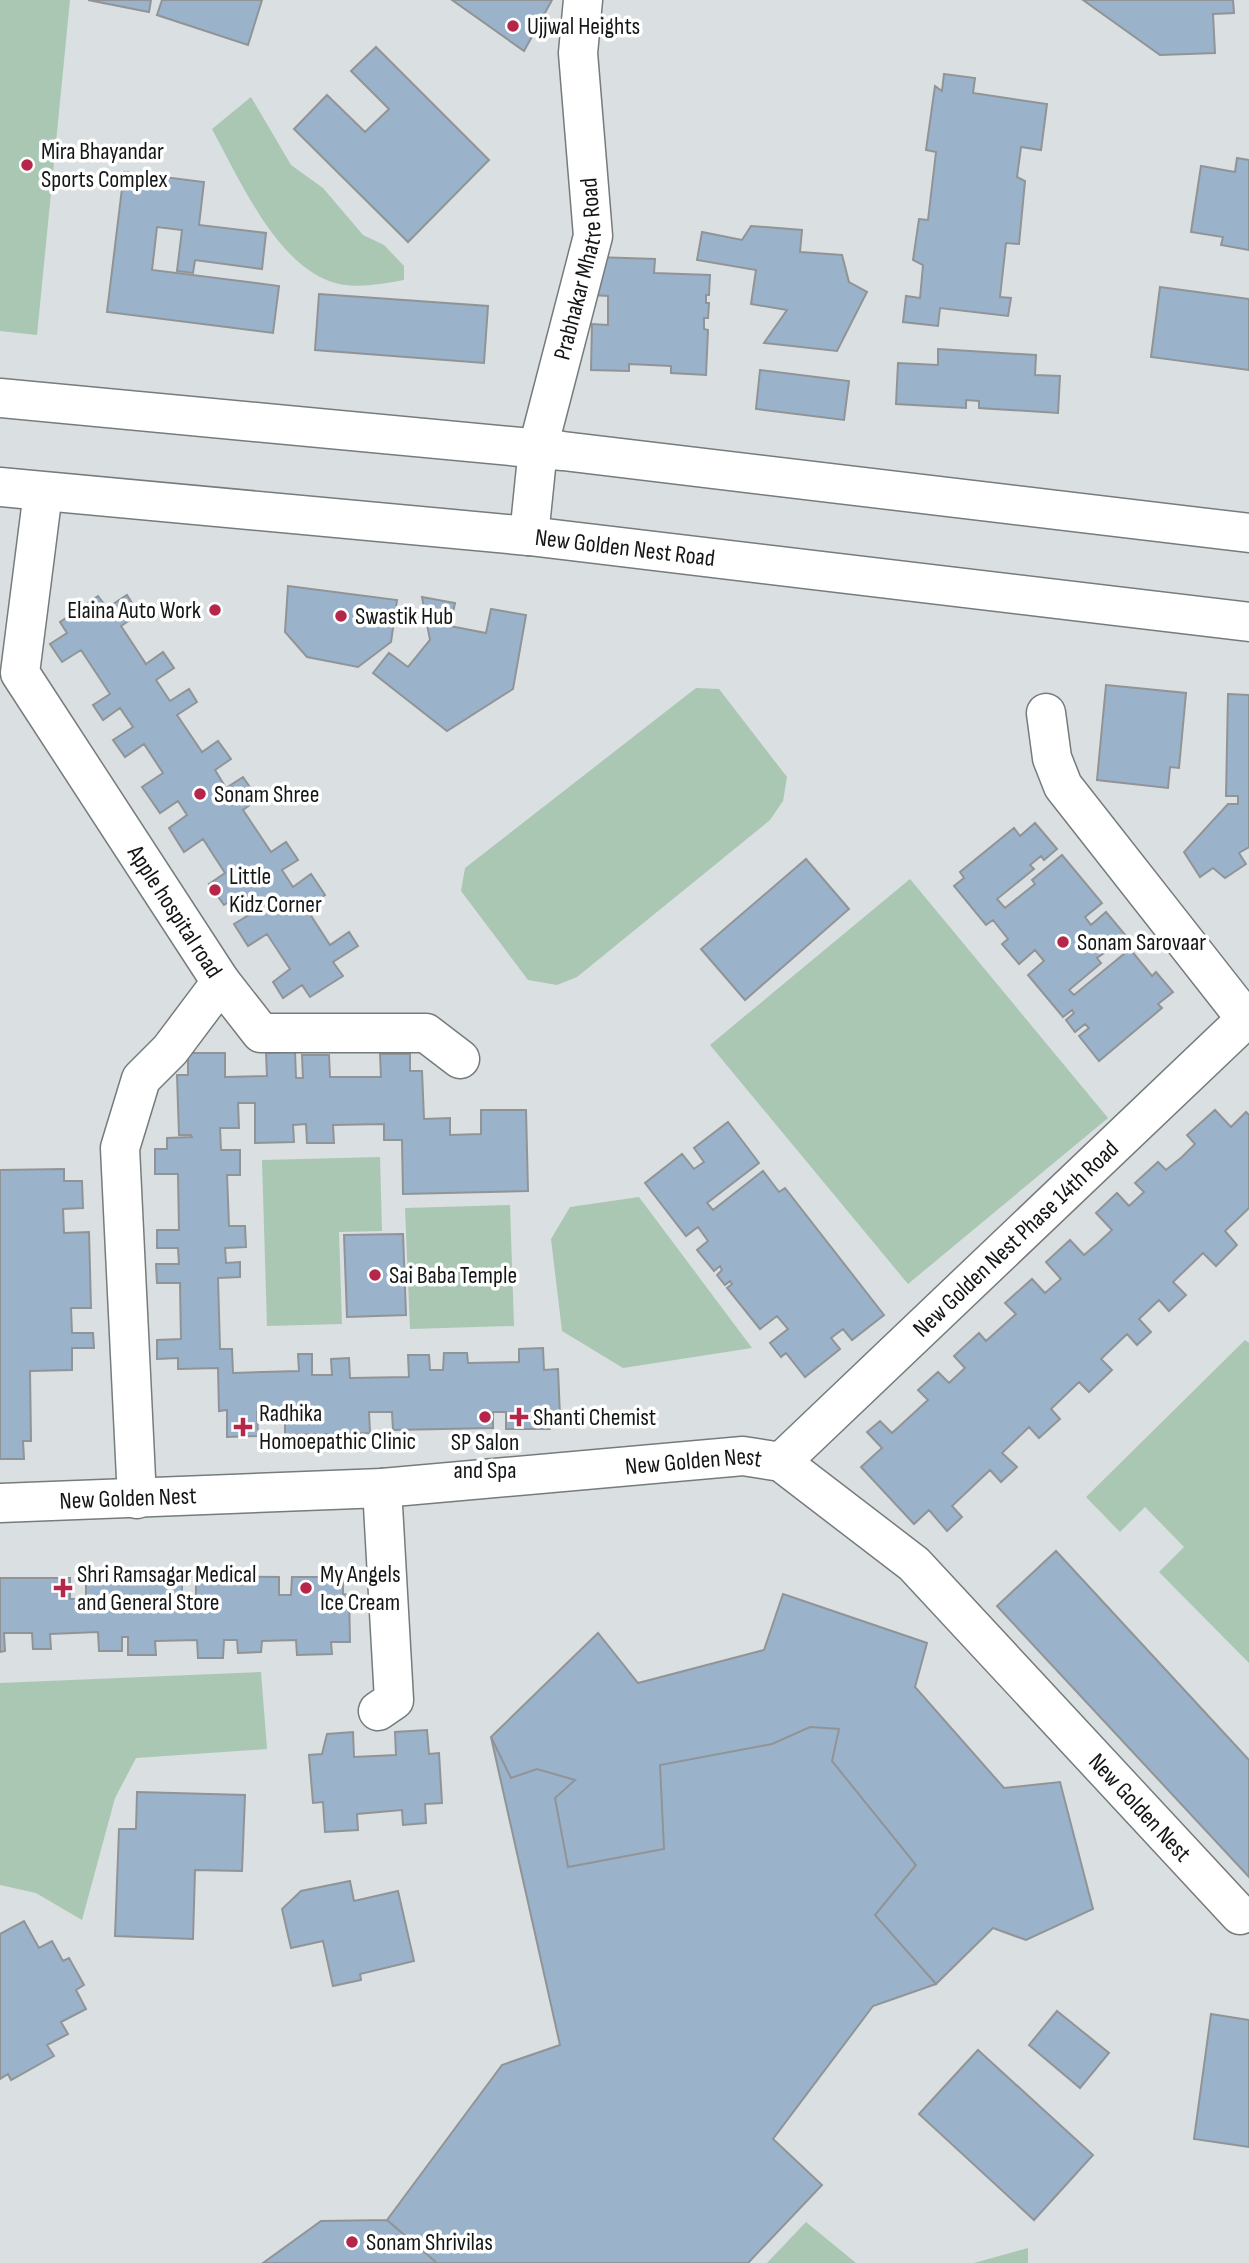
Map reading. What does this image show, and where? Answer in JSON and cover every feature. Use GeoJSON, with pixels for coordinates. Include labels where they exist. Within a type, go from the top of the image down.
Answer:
{"type":"FeatureCollection","features":[{"type":"Feature","properties":{"kind":"street","name":"Prabhakar Mhatre Road"},"geometry":{"type":"LineString","coordinates":[[529,536],[538,449],[593,236],[578,52],[583,0]]}},
{"type":"Feature","properties":{"kind":"street"},"geometry":{"type":"LineString","coordinates":[[0,398],[538,449],[1249,533]]}},
{"type":"Feature","properties":{"kind":"street","name":"New Golden Nest Road"},"geometry":{"type":"LineString","coordinates":[[0,487],[529,536],[1249,622]]}},
{"type":"Feature","properties":{"kind":"street","name":"Apple hospital road"},"geometry":{"type":"LineString","coordinates":[[43,492],[20,673],[221,982],[170,1051],[141,1079],[120,1148],[137,1499]]}},
{"type":"Feature","properties":{"kind":"street"},"geometry":{"type":"LineString","coordinates":[[1046,713],[1052,758],[1063,786],[1247,1021]]}},
{"type":"Feature","properties":{"kind":"street"},"geometry":{"type":"LineString","coordinates":[[221,982],[261,1033],[426,1033],[460,1059]]}},
{"type":"Feature","properties":{"kind":"street","name":"New Golden Nest Phase 14th Road"},"geometry":{"type":"LineString","coordinates":[[781,1462],[1247,1021]]}},
{"type":"Feature","properties":{"kind":"street","name":"New Golden Nest"},"geometry":{"type":"LineString","coordinates":[[0,1503],[382,1488],[743,1456],[781,1462],[914,1563],[1240,1915]]}},
{"type":"Feature","properties":{"kind":"street"},"geometry":{"type":"LineString","coordinates":[[377,1711],[394,1700],[382,1488]]}},
{"type":"Feature","properties":{"kind":"green space","name":"Mira Bhayandar Sports Complex"},"geometry":{"type":"Polygon","coordinates":[[[0,0],[70,0],[37,335],[0,331],[0,0]]]}},
{"type":"Feature","properties":{"kind":"green space"},"geometry":{"type":"Polygon","coordinates":[[[251,97],[291,165],[323,188],[363,235],[384,245],[404,266],[404,280],[357,286],[329,281],[310,271],[275,237],[246,193],[212,129],[251,97]]]}},
{"type":"Feature","properties":{"kind":"green space"},"geometry":{"type":"Polygon","coordinates":[[[696,688],[719,689],[787,777],[783,801],[770,820],[577,977],[557,985],[528,980],[461,891],[465,868],[696,688]]]}},
{"type":"Feature","properties":{"kind":"green space"},"geometry":{"type":"Polygon","coordinates":[[[910,879],[1108,1118],[908,1284],[710,1045],[910,879]]]}},
{"type":"Feature","properties":{"kind":"green space"},"geometry":{"type":"Polygon","coordinates":[[[380,1157],[382,1231],[339,1232],[342,1324],[267,1326],[262,1160],[380,1157]]]}},
{"type":"Feature","properties":{"kind":"green space"},"geometry":{"type":"Polygon","coordinates":[[[639,1197],[752,1348],[623,1368],[562,1331],[551,1239],[570,1207],[639,1197]]]}},
{"type":"Feature","properties":{"kind":"green space"},"geometry":{"type":"Polygon","coordinates":[[[510,1205],[514,1326],[410,1329],[405,1208],[510,1205]]]}},
{"type":"Feature","properties":{"kind":"green space"},"geometry":{"type":"Polygon","coordinates":[[[1245,1340],[1249,1343],[1249,1663],[1159,1572],[1184,1547],[1145,1507],[1120,1532],[1086,1497],[1245,1340]]]}},
{"type":"Feature","properties":{"kind":"green space"},"geometry":{"type":"Polygon","coordinates":[[[261,1672],[267,1749],[136,1758],[115,1798],[82,1920],[36,1893],[0,1885],[0,1683],[261,1672]]]}},
{"type":"Feature","properties":{"kind":"green space"},"geometry":{"type":"Polygon","coordinates":[[[806,2222],[856,2263],[767,2263],[806,2222]]]}},
{"type":"Feature","properties":{"kind":"green space"},"geometry":{"type":"Polygon","coordinates":[[[1028,2248],[1028,2263],[974,2263],[1028,2248]]]}},
{"type":"Feature","properties":{"kind":"building"},"geometry":{"type":"Polygon","coordinates":[[[88,0],[151,0],[149,12],[88,0]]]}},
{"type":"Feature","properties":{"kind":"building"},"geometry":{"type":"Polygon","coordinates":[[[162,0],[262,0],[248,45],[157,15],[162,0]]]}},
{"type":"Feature","properties":{"kind":"building","name":"Ujjwal Heights"},"geometry":{"type":"Polygon","coordinates":[[[452,0],[552,0],[524,51],[452,0]]]}},
{"type":"Feature","properties":{"kind":"building"},"geometry":{"type":"Polygon","coordinates":[[[1083,0],[1233,0],[1234,13],[1213,14],[1215,53],[1160,55],[1083,0]]]}},
{"type":"Feature","properties":{"kind":"building"},"geometry":{"type":"Polygon","coordinates":[[[376,47],[489,160],[408,242],[294,129],[327,95],[365,132],[389,109],[351,71],[376,47]]]}},
{"type":"Feature","properties":{"kind":"building"},"geometry":{"type":"Polygon","coordinates":[[[944,74],[975,78],[973,93],[1047,104],[1041,150],[1021,147],[1017,177],[1025,181],[1019,244],[1006,243],[1000,297],[1011,298],[1008,316],[940,308],[938,326],[903,322],[906,296],[920,298],[923,265],[913,260],[919,219],[928,220],[936,152],[926,150],[935,86],[942,91],[944,74]]]}},
{"type":"Feature","properties":{"kind":"building"},"geometry":{"type":"Polygon","coordinates":[[[1237,158],[1249,160],[1249,250],[1221,245],[1223,237],[1191,232],[1201,166],[1235,172],[1237,158]]]}},
{"type":"Feature","properties":{"kind":"building"},"geometry":{"type":"Polygon","coordinates":[[[124,172],[204,182],[199,225],[266,233],[262,269],[195,260],[193,273],[177,271],[182,230],[157,227],[152,270],[279,286],[273,333],[107,312],[124,172]]]}},
{"type":"Feature","properties":{"kind":"building"},"geometry":{"type":"Polygon","coordinates":[[[751,226],[802,230],[800,252],[842,255],[849,282],[867,292],[837,351],[764,343],[787,310],[751,304],[756,270],[697,260],[702,232],[742,240],[751,226]]]}},
{"type":"Feature","properties":{"kind":"building"},"geometry":{"type":"Polygon","coordinates":[[[595,257],[655,259],[654,273],[710,275],[709,295],[706,295],[706,303],[709,303],[708,318],[704,318],[704,329],[708,330],[706,375],[671,373],[671,366],[629,364],[629,371],[591,370],[592,324],[608,325],[608,296],[593,295],[595,257]]]}},
{"type":"Feature","properties":{"kind":"building"},"geometry":{"type":"Polygon","coordinates":[[[1160,287],[1249,299],[1249,370],[1151,357],[1160,287]]]}},
{"type":"Feature","properties":{"kind":"building"},"geometry":{"type":"Polygon","coordinates":[[[319,294],[488,306],[484,363],[315,350],[319,294]]]}},
{"type":"Feature","properties":{"kind":"building"},"geometry":{"type":"Polygon","coordinates":[[[938,349],[1036,355],[1035,375],[1060,376],[1058,413],[979,408],[979,401],[966,400],[966,408],[896,404],[898,363],[938,365],[938,349]]]}},
{"type":"Feature","properties":{"kind":"building"},"geometry":{"type":"Polygon","coordinates":[[[760,370],[849,381],[844,420],[756,409],[760,370]]]}},
{"type":"Feature","properties":{"kind":"building","name":"Swastik Hub"},"geometry":{"type":"Polygon","coordinates":[[[288,586],[397,600],[391,642],[358,667],[307,657],[285,632],[288,586]]]}},
{"type":"Feature","properties":{"kind":"building","name":"Sonam Shree"},"geometry":{"type":"Polygon","coordinates":[[[127,595],[139,614],[121,626],[146,664],[163,652],[174,668],[156,680],[170,701],[189,689],[197,702],[177,715],[202,752],[218,741],[231,759],[215,770],[226,788],[243,777],[258,799],[243,810],[271,852],[286,842],[298,860],[282,870],[293,887],[311,874],[325,895],[306,908],[330,945],[349,932],[358,946],[333,962],[343,976],[310,997],[302,985],[283,998],[273,982],[290,969],[267,934],[248,946],[234,924],[252,913],[239,895],[224,905],[209,884],[225,873],[203,839],[184,852],[169,828],[187,815],[178,801],[160,813],[142,787],[163,773],[144,744],[125,757],[113,740],[133,727],[120,708],[103,720],[93,705],[110,694],[81,650],[62,662],[50,644],[67,633],[60,622],[98,596],[107,608],[127,595]]]}},
{"type":"Feature","properties":{"kind":"building"},"geometry":{"type":"Polygon","coordinates":[[[422,597],[455,603],[450,626],[486,633],[491,609],[526,615],[513,689],[447,731],[373,673],[389,653],[408,667],[430,640],[422,597]]]}},
{"type":"Feature","properties":{"kind":"building"},"geometry":{"type":"Polygon","coordinates":[[[1106,685],[1186,693],[1179,768],[1170,767],[1168,788],[1097,780],[1106,685]]]}},
{"type":"Feature","properties":{"kind":"building"},"geometry":{"type":"Polygon","coordinates":[[[1228,694],[1249,695],[1249,847],[1239,853],[1246,864],[1225,878],[1213,868],[1200,877],[1184,852],[1228,804],[1238,804],[1238,796],[1226,796],[1228,694]]]}},
{"type":"Feature","properties":{"kind":"building","name":"Sonam Sarovaar"},"geometry":{"type":"Polygon","coordinates":[[[1035,823],[1057,849],[1044,860],[1041,856],[1030,865],[1034,869],[997,899],[1005,908],[1035,884],[1032,880],[1062,855],[1102,903],[1085,917],[1091,925],[1106,912],[1127,937],[1097,958],[1101,963],[1069,990],[1074,995],[1130,949],[1152,976],[1156,972],[1173,992],[1158,1004],[1162,1008],[1099,1061],[1079,1036],[1089,1028],[1085,1024],[1075,1032],[1066,1020],[1074,1013],[1072,1010],[1063,1017],[1028,975],[1044,961],[1035,950],[1019,964],[1002,944],[1008,939],[993,920],[986,925],[954,886],[964,878],[960,872],[1014,828],[1020,836],[1035,823]]]}},
{"type":"Feature","properties":{"kind":"building"},"geometry":{"type":"Polygon","coordinates":[[[806,859],[849,909],[745,1000],[701,949],[806,859]]]}},
{"type":"Feature","properties":{"kind":"building"},"geometry":{"type":"Polygon","coordinates":[[[295,1052],[296,1078],[303,1078],[302,1055],[329,1055],[330,1077],[381,1077],[380,1054],[410,1054],[410,1071],[422,1071],[424,1119],[450,1118],[450,1135],[481,1134],[481,1110],[526,1110],[528,1191],[403,1194],[402,1140],[384,1140],[384,1124],[333,1125],[334,1143],[307,1143],[306,1124],[293,1125],[294,1142],[255,1143],[255,1103],[238,1103],[239,1128],[220,1128],[221,1150],[240,1150],[240,1175],[227,1175],[229,1226],[245,1226],[246,1247],[225,1248],[226,1263],[240,1262],[240,1277],[218,1278],[220,1349],[232,1349],[233,1373],[299,1371],[298,1354],[312,1354],[312,1375],[332,1375],[331,1359],[349,1358],[350,1378],[409,1377],[408,1355],[429,1355],[430,1370],[443,1370],[444,1353],[467,1353],[468,1363],[519,1362],[519,1349],[543,1348],[544,1370],[558,1369],[560,1416],[550,1416],[550,1429],[506,1429],[506,1412],[493,1412],[493,1428],[393,1430],[392,1412],[369,1412],[370,1433],[285,1435],[285,1411],[257,1412],[258,1436],[227,1437],[227,1410],[219,1411],[218,1368],[178,1369],[178,1358],[157,1359],[157,1340],[181,1339],[180,1283],[157,1283],[156,1264],[179,1264],[178,1248],[157,1248],[157,1230],[179,1230],[178,1174],[155,1174],[155,1149],[167,1149],[167,1138],[192,1137],[179,1135],[177,1075],[188,1075],[188,1053],[225,1053],[225,1077],[267,1076],[266,1053],[295,1052]]]}},
{"type":"Feature","properties":{"kind":"building"},"geometry":{"type":"Polygon","coordinates":[[[1215,1110],[1231,1127],[1246,1112],[1249,1115],[1249,1208],[1225,1231],[1237,1245],[1216,1266],[1203,1253],[1173,1282],[1186,1295],[1169,1311],[1159,1300],[1139,1319],[1151,1332],[1137,1345],[1127,1334],[1101,1359],[1112,1370],[1089,1392],[1079,1382],[1051,1409],[1060,1419],[1039,1438],[1029,1427],[1002,1453],[1017,1467],[1001,1482],[990,1470],[952,1506],[962,1517],[947,1531],[929,1510],[914,1524],[861,1467],[882,1448],[867,1432],[880,1421],[892,1433],[928,1400],[918,1390],[938,1372],[949,1383],[965,1368],[954,1356],[979,1333],[986,1341],[1016,1314],[1005,1303],[1032,1279],[1045,1293],[1061,1279],[1046,1262],[1070,1240],[1084,1255],[1098,1243],[1112,1230],[1096,1213],[1117,1193],[1129,1206],[1144,1192],[1135,1183],[1158,1162],[1166,1170],[1182,1157],[1195,1144],[1187,1135],[1215,1110]]]}},
{"type":"Feature","properties":{"kind":"building"},"geometry":{"type":"Polygon","coordinates":[[[728,1122],[759,1163],[707,1203],[713,1210],[763,1171],[779,1192],[785,1188],[884,1315],[852,1340],[843,1329],[831,1338],[840,1349],[805,1377],[786,1353],[781,1357],[770,1343],[788,1329],[777,1316],[760,1329],[727,1288],[732,1284],[730,1281],[725,1285],[717,1275],[722,1270],[720,1266],[714,1271],[697,1250],[708,1241],[698,1227],[686,1236],[645,1183],[682,1154],[694,1169],[704,1162],[694,1148],[728,1122]]]}},
{"type":"Feature","properties":{"kind":"building"},"geometry":{"type":"Polygon","coordinates":[[[64,1169],[64,1181],[82,1181],[83,1208],[63,1209],[64,1233],[89,1232],[91,1308],[71,1308],[72,1333],[93,1333],[94,1348],[72,1348],[72,1370],[30,1371],[31,1441],[23,1441],[24,1459],[0,1459],[0,1170],[64,1169]]]}},
{"type":"Feature","properties":{"kind":"building","name":"Sai Baba Temple"},"geometry":{"type":"Polygon","coordinates":[[[403,1234],[406,1315],[347,1317],[344,1235],[403,1234]]]}},
{"type":"Feature","properties":{"kind":"building"},"geometry":{"type":"Polygon","coordinates":[[[1056,1551],[1249,1760],[1249,1877],[997,1606],[1056,1551]]]}},
{"type":"Feature","properties":{"kind":"building"},"geometry":{"type":"Polygon","coordinates":[[[86,1576],[182,1576],[182,1597],[196,1597],[196,1576],[279,1577],[279,1595],[291,1595],[292,1577],[343,1577],[343,1594],[349,1595],[350,1642],[331,1642],[332,1654],[297,1655],[296,1640],[262,1641],[261,1652],[238,1653],[237,1640],[224,1640],[223,1658],[198,1658],[197,1640],[155,1641],[156,1655],[128,1655],[128,1637],[122,1637],[122,1651],[99,1651],[98,1632],[50,1634],[51,1649],[33,1649],[32,1633],[4,1633],[5,1651],[0,1652],[0,1578],[70,1578],[70,1599],[86,1599],[86,1576]]]}},
{"type":"Feature","properties":{"kind":"building"},"geometry":{"type":"Polygon","coordinates":[[[783,1594],[927,1643],[915,1687],[1004,1788],[1060,1782],[1093,1909],[1026,1940],[993,1928],[936,1984],[875,1915],[916,1865],[832,1761],[839,1729],[810,1727],[772,1744],[660,1765],[664,1849],[568,1867],[555,1798],[575,1780],[537,1769],[511,1778],[491,1737],[598,1633],[638,1683],[764,1650],[783,1594]]]}},
{"type":"Feature","properties":{"kind":"building"},"geometry":{"type":"Polygon","coordinates":[[[810,1727],[839,1729],[832,1761],[916,1865],[875,1915],[936,1984],[873,2006],[773,2139],[822,2185],[748,2263],[437,2263],[387,2220],[502,2065],[560,2045],[491,1737],[511,1778],[537,1769],[575,1780],[555,1798],[568,1867],[664,1849],[660,1765],[772,1744],[810,1727]]]}},
{"type":"Feature","properties":{"kind":"building"},"geometry":{"type":"Polygon","coordinates":[[[427,1730],[429,1754],[439,1753],[442,1803],[425,1804],[426,1823],[403,1825],[402,1810],[357,1814],[358,1830],[325,1832],[323,1802],[313,1803],[309,1755],[322,1754],[327,1734],[353,1732],[354,1757],[396,1755],[395,1732],[427,1730]]]}},
{"type":"Feature","properties":{"kind":"building"},"geometry":{"type":"Polygon","coordinates":[[[137,1792],[245,1795],[242,1871],[195,1870],[193,1939],[115,1936],[119,1829],[136,1829],[137,1792]]]}},
{"type":"Feature","properties":{"kind":"building"},"geometry":{"type":"Polygon","coordinates":[[[350,1881],[354,1901],[398,1891],[414,1961],[360,1974],[361,1980],[333,1986],[323,1941],[291,1948],[282,1909],[301,1891],[350,1881]]]}},
{"type":"Feature","properties":{"kind":"building"},"geometry":{"type":"Polygon","coordinates":[[[24,1921],[39,1948],[52,1941],[63,1961],[69,1958],[84,1985],[76,1990],[86,2009],[61,2022],[68,2034],[47,2045],[54,2056],[11,2080],[8,2074],[0,2079],[0,1934],[24,1921]]]}},
{"type":"Feature","properties":{"kind":"building"},"geometry":{"type":"Polygon","coordinates":[[[1057,2011],[1109,2053],[1080,2088],[1029,2045],[1057,2011]]]}},
{"type":"Feature","properties":{"kind":"building"},"geometry":{"type":"Polygon","coordinates":[[[1211,2014],[1249,2020],[1249,2147],[1194,2139],[1211,2014]]]}},
{"type":"Feature","properties":{"kind":"building"},"geometry":{"type":"Polygon","coordinates":[[[978,2050],[1093,2155],[1034,2220],[919,2114],[978,2050]]]}},
{"type":"Feature","properties":{"kind":"building","name":"Sonam Shrivilas"},"geometry":{"type":"Polygon","coordinates":[[[387,2220],[437,2263],[263,2263],[321,2221],[387,2220]]]}},
{"type":"Feature","properties":{"kind":"place","name":"Ujjwal Heights"},"geometry":{"type":"Point","coordinates":[513,26]}},
{"type":"Feature","properties":{"kind":"place","name":"Mira Bhayandar Sports Complex"},"geometry":{"type":"Point","coordinates":[27,165]}},
{"type":"Feature","properties":{"kind":"place","name":"Elaina Auto Work"},"geometry":{"type":"Point","coordinates":[215,610]}},
{"type":"Feature","properties":{"kind":"place","name":"Swastik Hub"},"geometry":{"type":"Point","coordinates":[341,616]}},
{"type":"Feature","properties":{"kind":"place","name":"Sonam Shree"},"geometry":{"type":"Point","coordinates":[200,794]}},
{"type":"Feature","properties":{"kind":"place","name":"Little Kidz Corner"},"geometry":{"type":"Point","coordinates":[215,890]}},
{"type":"Feature","properties":{"kind":"place","name":"Sonam Sarovaar"},"geometry":{"type":"Point","coordinates":[1063,942]}},
{"type":"Feature","properties":{"kind":"place","name":"Sai Baba Temple"},"geometry":{"type":"Point","coordinates":[375,1275]}},
{"type":"Feature","properties":{"kind":"place","name":"SP Salon and Spa"},"geometry":{"type":"Point","coordinates":[485,1417]}},
{"type":"Feature","properties":{"kind":"place","name":"Shanti Chemist"},"geometry":{"type":"Point","coordinates":[519,1417]}},
{"type":"Feature","properties":{"kind":"place","name":"Radhika Homoepathic Clinic"},"geometry":{"type":"Point","coordinates":[243,1427]}},
{"type":"Feature","properties":{"kind":"place","name":"Shri Ramsagar Medical and General Store"},"geometry":{"type":"Point","coordinates":[63,1588]}},
{"type":"Feature","properties":{"kind":"place","name":"My Angels Ice Cream"},"geometry":{"type":"Point","coordinates":[306,1588]}},
{"type":"Feature","properties":{"kind":"place","name":"Sonam Shrivilas"},"geometry":{"type":"Point","coordinates":[352,2242]}}]}
